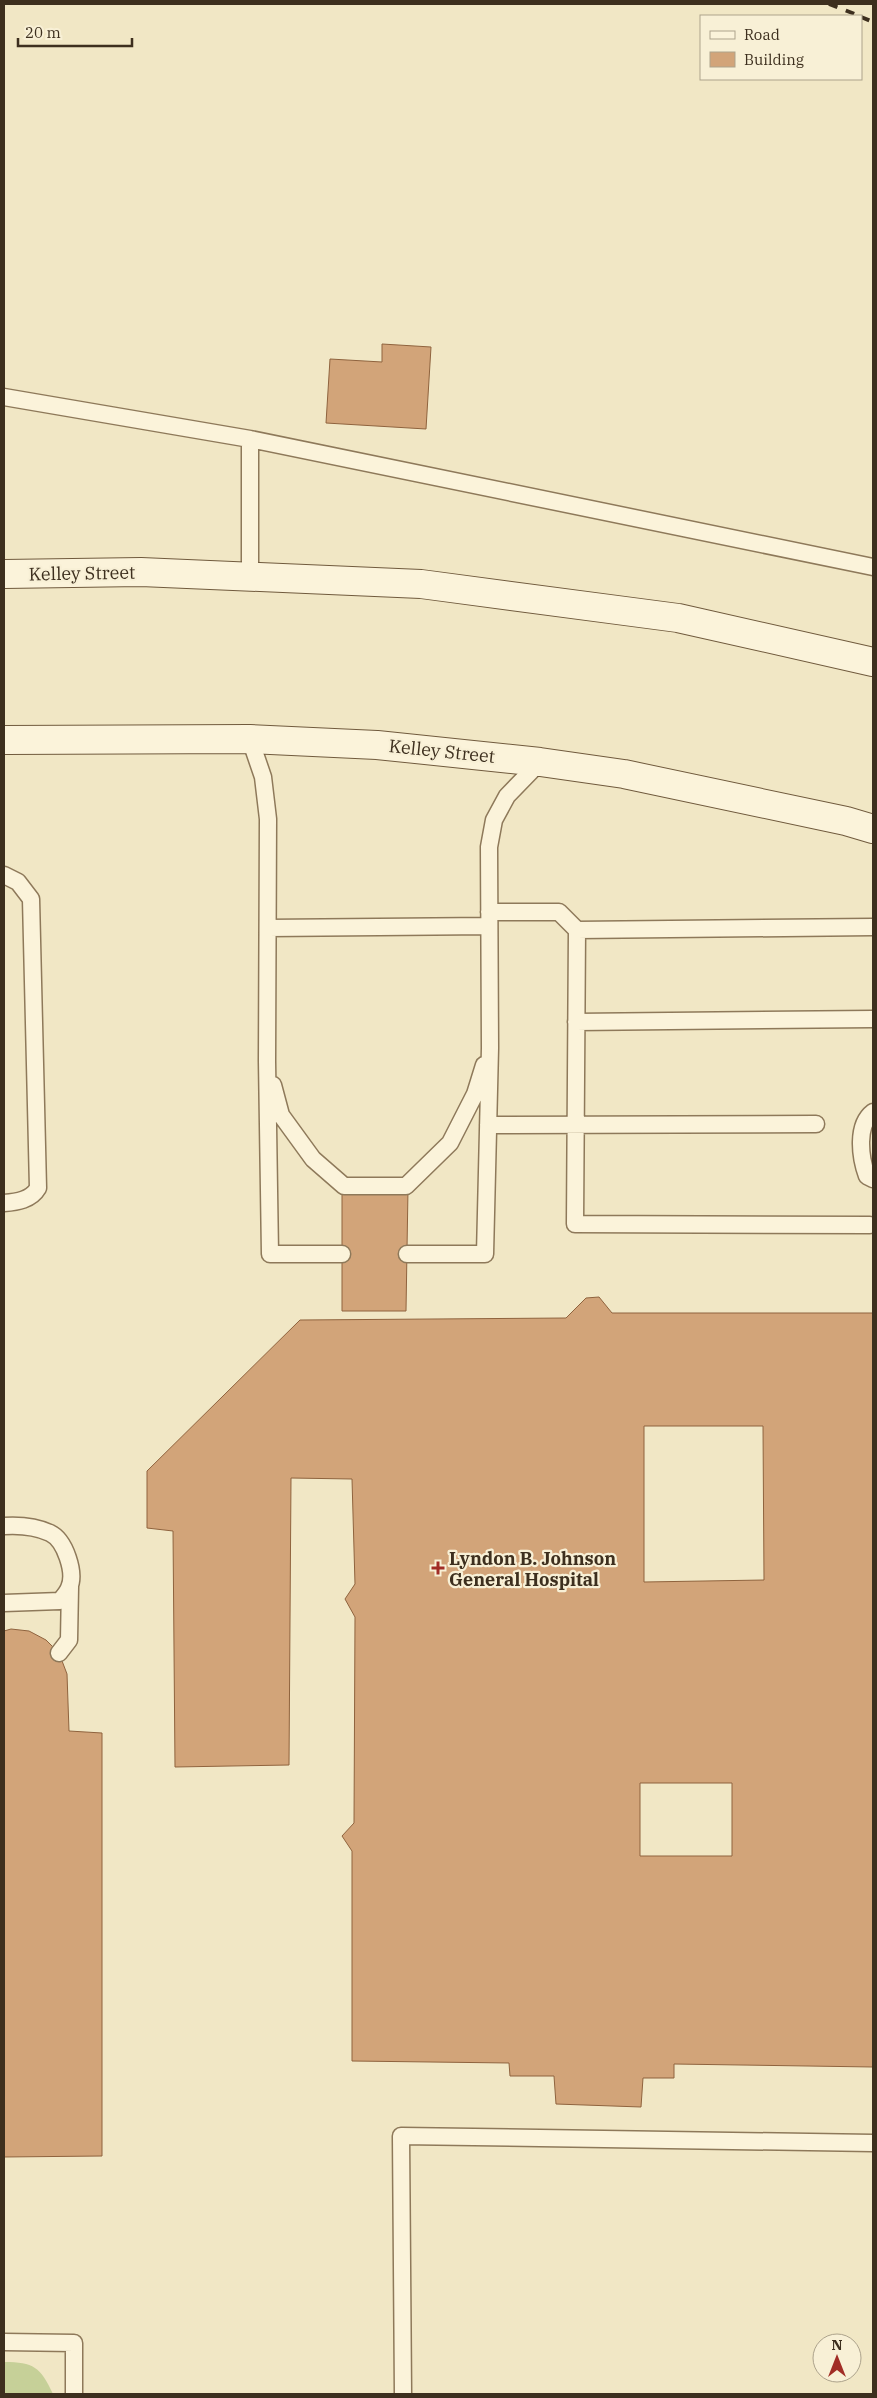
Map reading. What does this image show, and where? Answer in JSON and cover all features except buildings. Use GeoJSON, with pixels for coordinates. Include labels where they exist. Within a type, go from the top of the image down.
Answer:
{"type":"FeatureCollection","features":[{"type":"Feature","properties":{"kind":"main road","name":"Kelley Street"},"geometry":{"type":"LineString","coordinates":[[4,574],[141,572],[421,584],[678,618],[873,662]]}},
{"type":"Feature","properties":{"kind":"main road","name":"Kelley Street"},"geometry":{"type":"LineString","coordinates":[[4,740],[250,739],[377,745],[540,762],[624,774],[846,821],[873,829]]}},
{"type":"Feature","properties":{"kind":"lane"},"geometry":{"type":"LineString","coordinates":[[4,397],[250,439],[873,567]]}},
{"type":"Feature","properties":{"kind":"lane"},"geometry":{"type":"LineString","coordinates":[[250,439],[250,577]]}},
{"type":"Feature","properties":{"kind":"lane"},"geometry":{"type":"LineString","coordinates":[[250,739],[263,777],[268,819],[267,1061],[270,1254],[342,1254]]}},
{"type":"Feature","properties":{"kind":"lane"},"geometry":{"type":"LineString","coordinates":[[407,1254],[485,1254],[490,1048],[488,847],[494,820],[507,796],[540,762]]}},
{"type":"Feature","properties":{"kind":"lane"},"geometry":{"type":"LineString","coordinates":[[4,875],[18,882],[31,899],[38,1188],[35,1193],[25,1199],[4,1202]]}},
{"type":"Feature","properties":{"kind":"lane"},"geometry":{"type":"LineString","coordinates":[[268,928],[489,919],[559,912],[577,930],[873,927]]}},
{"type":"Feature","properties":{"kind":"lane"},"geometry":{"type":"LineString","coordinates":[[577,930],[575,1224],[870,1225]]}},
{"type":"Feature","properties":{"kind":"lane"},"geometry":{"type":"LineString","coordinates":[[576,1022],[873,1019]]}},
{"type":"Feature","properties":{"kind":"lane"},"geometry":{"type":"LineString","coordinates":[[267,1061],[281,1115],[313,1159],[344,1186],[406,1186],[450,1143],[475,1094],[490,1048]]}},
{"type":"Feature","properties":{"kind":"lane"},"geometry":{"type":"LineString","coordinates":[[873,1112],[865,1123],[861,1139],[862,1164],[867,1176],[873,1178]]}},
{"type":"Feature","properties":{"kind":"lane"},"geometry":{"type":"LineString","coordinates":[[488,1126],[816,1124]]}},
{"type":"Feature","properties":{"kind":"lane"},"geometry":{"type":"LineString","coordinates":[[4,1526],[25,1525],[51,1533],[62,1543],[70,1564],[69,1640],[59,1653]]}},
{"type":"Feature","properties":{"kind":"lane"},"geometry":{"type":"LineString","coordinates":[[4,1603],[60,1601],[70,1587]]}},
{"type":"Feature","properties":{"kind":"lane"},"geometry":{"type":"LineString","coordinates":[[403,2394],[401,2136],[873,2143]]}},
{"type":"Feature","properties":{"kind":"lane"},"geometry":{"type":"LineString","coordinates":[[4,2342],[74,2343],[74,2394]]}},
{"type":"Feature","properties":{"kind":"green space"},"geometry":{"type":"Polygon","coordinates":[[[4,2362],[22,2363],[35,2368],[40,2372],[53,2394],[4,2394],[4,2362]]]}},
{"type":"Feature","properties":{"kind":"railway"},"geometry":{"type":"LineString","coordinates":[[829,4],[857,15]]}},
{"type":"Feature","properties":{"kind":"railway"},"geometry":{"type":"LineString","coordinates":[[862,17],[873,22]]}},
{"type":"Feature","properties":{"kind":"place","name":"Lyndon B. Johnson General Hospital"},"geometry":{"type":"Point","coordinates":[438,1568]}}]}
